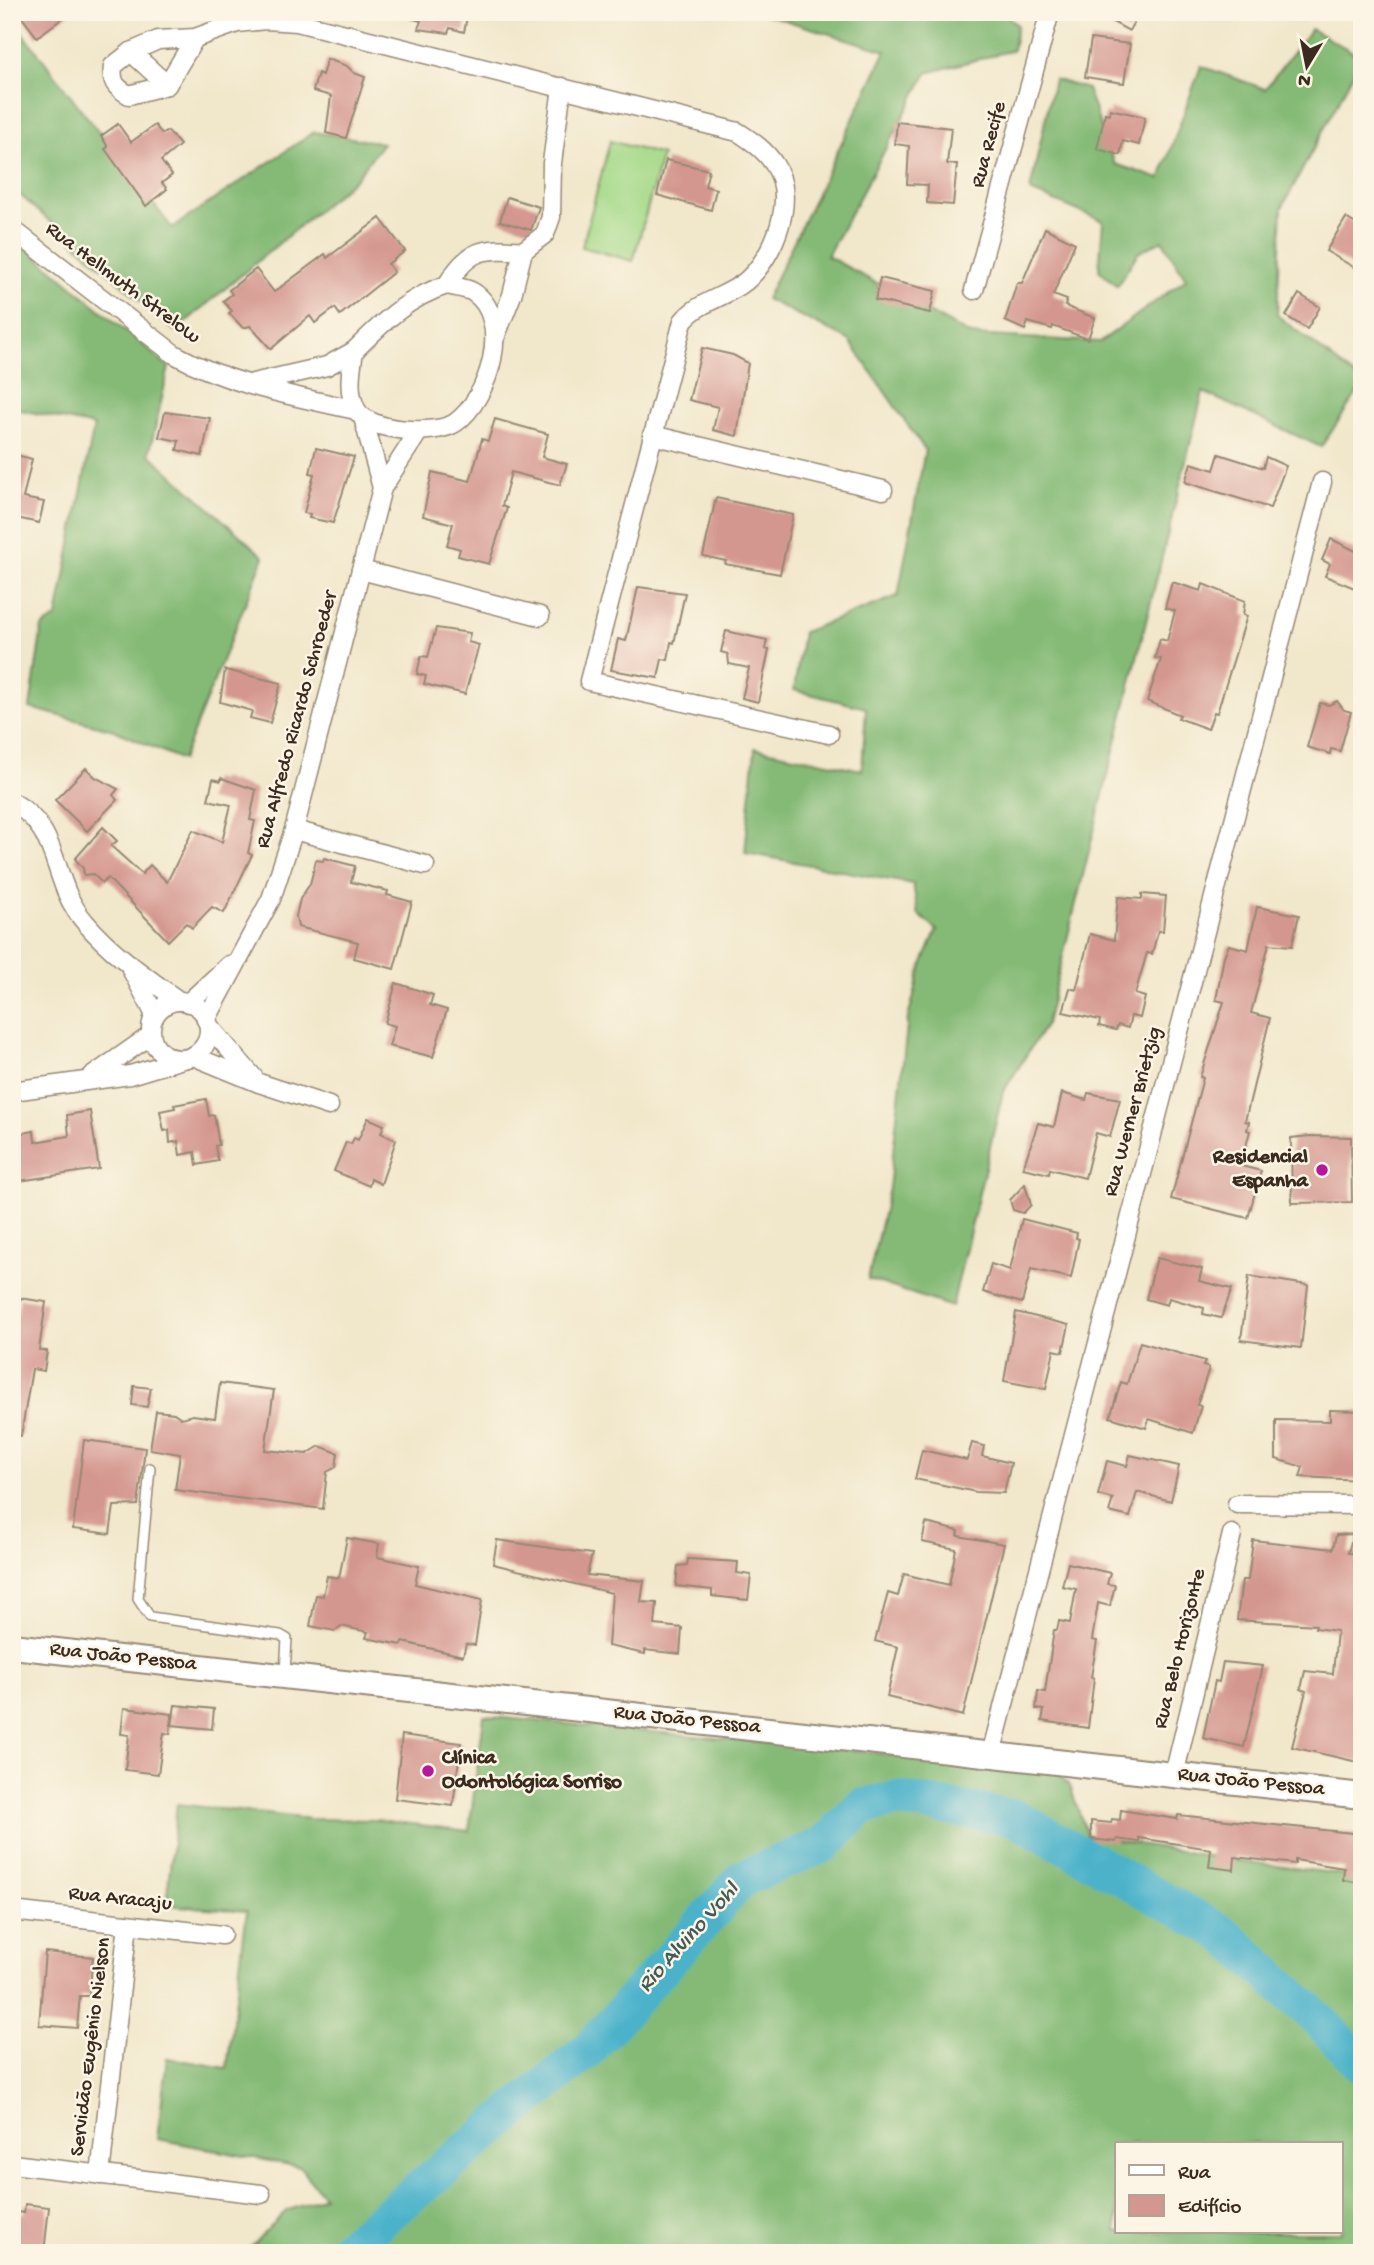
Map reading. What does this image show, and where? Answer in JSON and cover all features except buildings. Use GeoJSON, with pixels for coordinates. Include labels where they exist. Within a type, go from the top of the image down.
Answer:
{"type":"FeatureCollection","features":[{"type":"Feature","properties":{"kind":"street","name":"Rua Recife"},"geometry":{"type":"LineString","coordinates":[[974,290],[1050,12]]}},
{"type":"Feature","properties":{"kind":"street"},"geometry":{"type":"LineString","coordinates":[[195,38],[167,85],[129,95],[116,88],[112,78],[113,66],[131,51],[158,40],[195,38],[237,23],[265,20],[297,22],[738,132],[759,145],[776,166],[783,191],[780,222],[769,254],[758,270],[743,284],[690,312],[683,321],[589,681],[829,734]]}},
{"type":"Feature","properties":{"kind":"street"},"geometry":{"type":"LineString","coordinates":[[131,51],[167,85]]}},
{"type":"Feature","properties":{"kind":"street"},"geometry":{"type":"LineString","coordinates":[[354,351],[351,390],[359,413],[379,425],[432,431],[454,423],[477,400],[495,338],[512,295],[523,251],[545,234],[551,218],[552,163],[562,87]]}},
{"type":"Feature","properties":{"kind":"street","name":"Rua Hellmuth Strelow"},"geometry":{"type":"LineString","coordinates":[[12,229],[192,365],[246,384],[359,413]]}},
{"type":"Feature","properties":{"kind":"street"},"geometry":{"type":"LineString","coordinates":[[447,285],[458,266],[472,254],[495,248],[523,251]]}},
{"type":"Feature","properties":{"kind":"street"},"geometry":{"type":"LineString","coordinates":[[246,384],[327,366],[354,351],[390,316],[424,292],[447,285],[472,292],[480,300],[488,309],[495,338]]}},
{"type":"Feature","properties":{"kind":"street","name":"Rua Alfredo Ricardo Schroeder"},"geometry":{"type":"LineString","coordinates":[[359,413],[382,488]]}},
{"type":"Feature","properties":{"kind":"street","name":"Rua Alfredo Ricardo Schroeder"},"geometry":{"type":"LineString","coordinates":[[207,1023],[271,899],[294,830],[382,488],[419,431]]}},
{"type":"Feature","properties":{"kind":"street"},"geometry":{"type":"LineString","coordinates":[[652,435],[883,490]]}},
{"type":"Feature","properties":{"kind":"street","name":"Rua Werner Brietzig"},"geometry":{"type":"LineString","coordinates":[[990,1754],[1322,482]]}},
{"type":"Feature","properties":{"kind":"street"},"geometry":{"type":"LineString","coordinates":[[361,570],[540,616]]}},
{"type":"Feature","properties":{"kind":"street"},"geometry":{"type":"LineString","coordinates":[[12,802],[27,810],[40,823],[50,841],[65,890],[83,921],[128,963],[183,1002],[202,1012],[207,1023],[259,1083]]}},
{"type":"Feature","properties":{"kind":"street"},"geometry":{"type":"LineString","coordinates":[[294,830],[425,865]]}},
{"type":"Feature","properties":{"kind":"street","name":"Rua Alfredo Ricardo Schroeder"},"geometry":{"type":"LineString","coordinates":[[183,1002],[240,956]]}},
{"type":"Feature","properties":{"kind":"street"},"geometry":{"type":"LineString","coordinates":[[128,963],[155,1015]]}},
{"type":"Feature","properties":{"kind":"street"},"geometry":{"type":"LineString","coordinates":[[183,1002],[169,1003],[155,1015],[151,1035],[159,1051],[175,1059],[188,1057],[329,1106]]}},
{"type":"Feature","properties":{"kind":"street"},"geometry":{"type":"LineString","coordinates":[[12,1091],[88,1079],[130,1076],[188,1057],[206,1044],[207,1023]]}},
{"type":"Feature","properties":{"kind":"street"},"geometry":{"type":"LineString","coordinates":[[88,1079],[151,1035]]}},
{"type":"Feature","properties":{"kind":"street"},"geometry":{"type":"LineString","coordinates":[[1237,1504],[1362,1505]]}},
{"type":"Feature","properties":{"kind":"street","name":"Rua Belo Horizonte"},"geometry":{"type":"LineString","coordinates":[[1174,1775],[1232,1534]]}},
{"type":"Feature","properties":{"kind":"street","name":"Rua João Pessoa"},"geometry":{"type":"LineString","coordinates":[[12,1646],[1362,1796]]}},
{"type":"Feature","properties":{"kind":"street","name":"Rua Aracaju"},"geometry":{"type":"LineString","coordinates":[[12,1912],[222,1935]]}},
{"type":"Feature","properties":{"kind":"street","name":"Servidão Eugênio Nielson"},"geometry":{"type":"LineString","coordinates":[[100,2175],[128,1924]]}},
{"type":"Feature","properties":{"kind":"street"},"geometry":{"type":"LineString","coordinates":[[12,2164],[261,2194]]}},
{"type":"Feature","properties":{"kind":"lane"},"geometry":{"type":"LineString","coordinates":[[150,1468],[138,1599],[150,1617],[279,1635],[287,1639],[285,1676]]}},
{"type":"Feature","properties":{"kind":"green space"},"geometry":{"type":"Polygon","coordinates":[[[758,12],[1002,12],[1017,25],[1013,50],[927,73],[827,256],[970,335],[1100,342],[1186,279],[1162,240],[1138,253],[1117,286],[1099,270],[1103,221],[1030,191],[1054,79],[1087,89],[1115,164],[1160,179],[1201,66],[1265,89],[1311,29],[1362,57],[1282,208],[1277,315],[1362,382],[1362,386],[1321,447],[1203,392],[1046,1024],[1003,1092],[952,1307],[868,1279],[889,1188],[908,1018],[922,965],[937,930],[918,914],[913,884],[745,853],[755,748],[862,770],[866,708],[794,690],[803,632],[898,596],[925,450],[849,340],[766,299],[886,51],[758,12]]]}},
{"type":"Feature","properties":{"kind":"green space"},"geometry":{"type":"Polygon","coordinates":[[[12,19],[172,228],[314,132],[383,143],[354,180],[175,331],[12,188],[12,19]]]}},
{"type":"Feature","properties":{"kind":"green space"},"geometry":{"type":"Polygon","coordinates":[[[610,141],[662,155],[633,261],[582,247],[610,141]]]}},
{"type":"Feature","properties":{"kind":"green space"},"geometry":{"type":"Polygon","coordinates":[[[12,236],[169,367],[149,454],[264,557],[182,760],[114,730],[30,708],[42,627],[57,617],[94,426],[12,408],[12,236]]]}},
{"type":"Feature","properties":{"kind":"green space"},"geometry":{"type":"Polygon","coordinates":[[[484,1716],[1055,1770],[1070,1786],[1087,1835],[1225,1859],[1362,1877],[1362,2253],[244,2253],[286,2211],[324,2197],[300,2167],[157,2139],[167,2058],[227,2068],[247,1911],[166,1905],[177,1804],[310,1819],[378,1820],[469,1831],[484,1716]]]}},
{"type":"Feature","properties":{"kind":"waterway","name":"Rio Alvino Vohl"},"geometry":{"type":"LineString","coordinates":[[341,2253],[589,2049],[743,1878],[825,1844],[861,1807],[897,1799],[1016,1818],[1224,1934],[1317,2018],[1362,2065]]}},
{"type":"Feature","properties":{"kind":"place","name":"Residencial Espanha"},"geometry":{"type":"Point","coordinates":[1322,1170]}},
{"type":"Feature","properties":{"kind":"place","name":"Clínica Odontológica Sorriso"},"geometry":{"type":"Point","coordinates":[428,1771]}}]}
